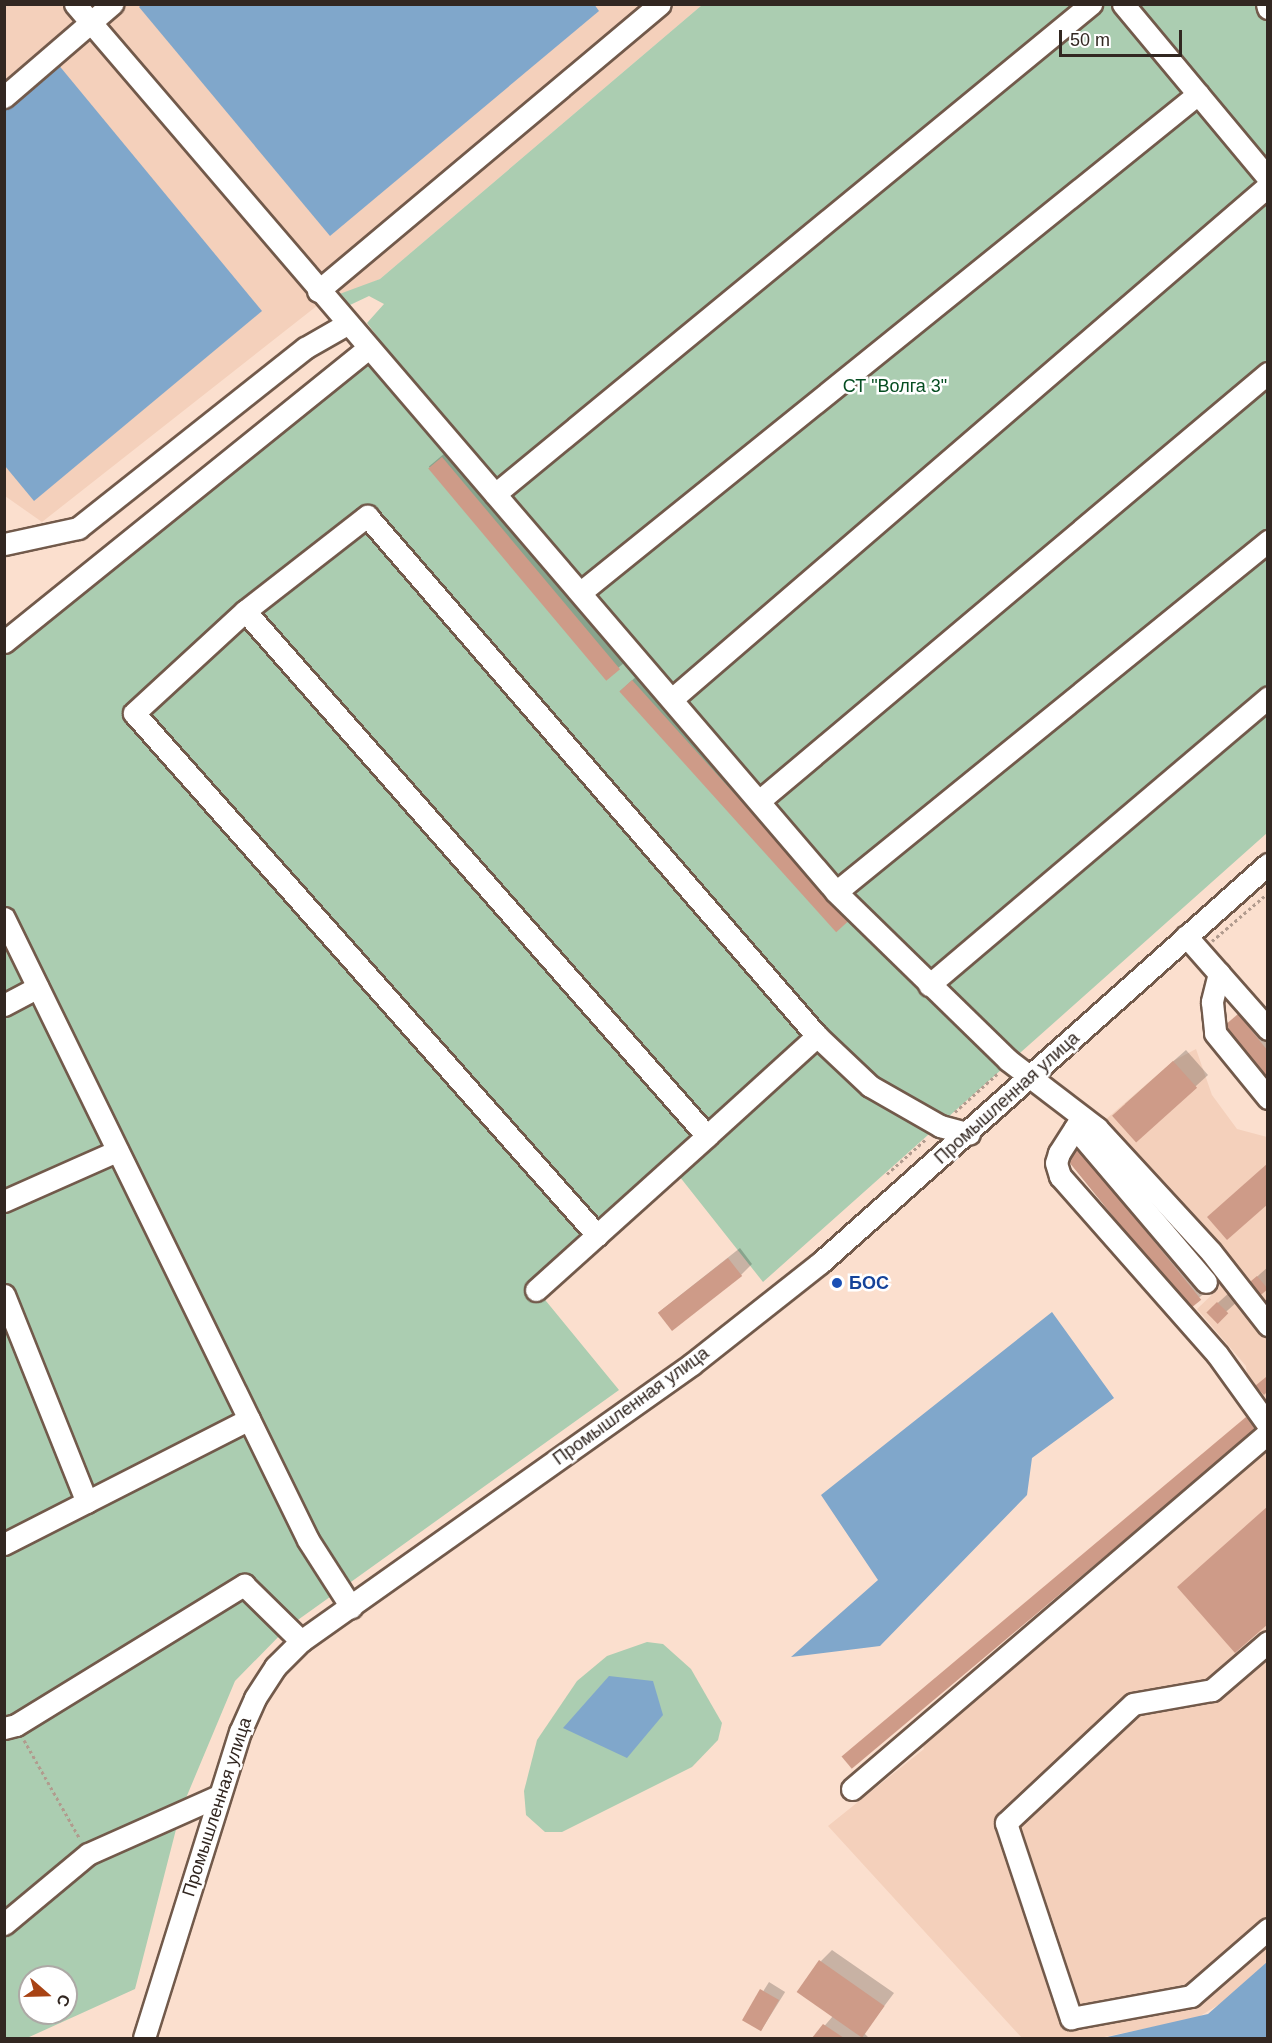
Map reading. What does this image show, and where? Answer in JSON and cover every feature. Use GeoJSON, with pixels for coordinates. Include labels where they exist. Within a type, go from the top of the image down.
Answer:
{"type":"FeatureCollection","features":[{"type":"Feature","properties":{"kind":"street"},"geometry":{"type":"LineString","coordinates":[[75,4],[318,291],[581,592],[836,892],[928,985],[1078,1123],[1206,1282]]}},
{"type":"Feature","properties":{"kind":"street"},"geometry":{"type":"LineString","coordinates":[[4,97],[112,4]]}},
{"type":"Feature","properties":{"kind":"street"},"geometry":{"type":"LineString","coordinates":[[318,291],[660,4]]}},
{"type":"Feature","properties":{"kind":"street"},"geometry":{"type":"LineString","coordinates":[[495,494],[1091,4]]}},
{"type":"Feature","properties":{"kind":"street"},"geometry":{"type":"LineString","coordinates":[[1123,4],[1268,178]]}},
{"type":"Feature","properties":{"kind":"street"},"geometry":{"type":"LineString","coordinates":[[581,592],[1198,94]]}},
{"type":"Feature","properties":{"kind":"street"},"geometry":{"type":"LineString","coordinates":[[672,699],[1268,186]]}},
{"type":"Feature","properties":{"kind":"street"},"geometry":{"type":"LineString","coordinates":[[4,544],[78,528],[305,348],[347,324]]}},
{"type":"Feature","properties":{"kind":"street"},"geometry":{"type":"LineString","coordinates":[[4,642],[369,348]]}},
{"type":"Feature","properties":{"kind":"street"},"geometry":{"type":"LineString","coordinates":[[759,801],[1268,373]]}},
{"type":"Feature","properties":{"kind":"street"},"geometry":{"type":"LineString","coordinates":[[597,1235],[134,713],[245,611],[367,516],[817,1036],[870,1086],[940,1126],[969,1134]]}},
{"type":"Feature","properties":{"kind":"street"},"geometry":{"type":"LineString","coordinates":[[836,892],[1268,541]]}},
{"type":"Feature","properties":{"kind":"street"},"geometry":{"type":"LineString","coordinates":[[245,611],[707,1136]]}},
{"type":"Feature","properties":{"kind":"street"},"geometry":{"type":"LineString","coordinates":[[928,985],[1268,697]]}},
{"type":"Feature","properties":{"kind":"street","name":"Промышленная улица"},"geometry":{"type":"LineString","coordinates":[[144,2038],[218,1796],[255,1698],[275,1667],[301,1641],[692,1364],[820,1263],[969,1134],[1268,864]]}},
{"type":"Feature","properties":{"kind":"street"},"geometry":{"type":"LineString","coordinates":[[4,918],[308,1540],[351,1607]]}},
{"type":"Feature","properties":{"kind":"street"},"geometry":{"type":"LineString","coordinates":[[1186,936],[1268,1029]]}},
{"type":"Feature","properties":{"kind":"street"},"geometry":{"type":"LineString","coordinates":[[1219,973],[1212,1002],[1215,1033],[1268,1098]]}},
{"type":"Feature","properties":{"kind":"street"},"geometry":{"type":"LineString","coordinates":[[4,1005],[38,987]]}},
{"type":"Feature","properties":{"kind":"street"},"geometry":{"type":"LineString","coordinates":[[536,1290],[817,1036]]}},
{"type":"Feature","properties":{"kind":"street"},"geometry":{"type":"LineString","coordinates":[[1078,1123],[1097,1128],[1211,1252],[1268,1325]]}},
{"type":"Feature","properties":{"kind":"street"},"geometry":{"type":"LineString","coordinates":[[1078,1123],[1059,1153],[1056,1163],[1060,1176],[1217,1354],[1268,1425]]}},
{"type":"Feature","properties":{"kind":"street"},"geometry":{"type":"LineString","coordinates":[[4,1201],[117,1151]]}},
{"type":"Feature","properties":{"kind":"street"},"geometry":{"type":"LineString","coordinates":[[4,1295],[87,1502]]}},
{"type":"Feature","properties":{"kind":"street"},"geometry":{"type":"LineString","coordinates":[[4,1544],[249,1419]]}},
{"type":"Feature","properties":{"kind":"street"},"geometry":{"type":"LineString","coordinates":[[852,1790],[1268,1433]]}},
{"type":"Feature","properties":{"kind":"street"},"geometry":{"type":"LineString","coordinates":[[10,1726],[244,1585],[301,1641]]}},
{"type":"Feature","properties":{"kind":"street"},"geometry":{"type":"LineString","coordinates":[[1268,1642],[1212,1690],[1133,1704],[1006,1823],[1071,2018],[1191,1996],[1268,1929]]}},
{"type":"Feature","properties":{"kind":"street"},"geometry":{"type":"LineString","coordinates":[[4,1924],[88,1854],[218,1796]]}},
{"type":"Feature","properties":{"kind":"path"},"geometry":{"type":"LineString","coordinates":[[10,1726],[88,1854]]}},
{"type":"Feature","properties":{"kind":"shaded area"},"geometry":{"type":"Polygon","coordinates":[[[5,5],[702,5],[380,279],[318,305],[42,522],[5,496],[5,5]]]}},
{"type":"Feature","properties":{"kind":"shaded area"},"geometry":{"type":"Polygon","coordinates":[[[1196,1049],[1212,1095],[1237,1129],[1267,1137],[1267,1415],[1249,1391],[1246,1366],[1197,1309],[1219,1288],[1089,1134],[1173,1061],[1196,1049]]]}},
{"type":"Feature","properties":{"kind":"shaded area"},"geometry":{"type":"Polygon","coordinates":[[[1267,1447],[1267,1964],[1223,2002],[1197,2018],[1099,2038],[1022,2038],[828,1826],[924,1749],[921,1741],[1267,1447]]]}},
{"type":"Feature","properties":{"kind":"green space","name":"СТ \"Волга 3\""},"geometry":{"type":"Polygon","coordinates":[[[702,5],[1267,5],[1267,833],[763,1282],[672,1167],[537,1290],[619,1390],[288,1627],[235,1681],[181,1810],[135,1989],[78,2015],[78,1965],[18,1965],[18,2025],[56,2025],[27,2038],[5,2038],[5,642],[379,339],[367,323],[384,304],[369,296],[350,305],[334,296],[380,279],[702,5]]]}},
{"type":"Feature","properties":{"kind":"green space"},"geometry":{"type":"Polygon","coordinates":[[[647,1642],[663,1644],[691,1669],[722,1723],[718,1740],[692,1767],[562,1832],[545,1832],[526,1815],[524,1791],[537,1740],[577,1681],[607,1656],[647,1642]]]}},
{"type":"Feature","properties":{"kind":"water"},"geometry":{"type":"Polygon","coordinates":[[[142,4],[594,4],[599,11],[330,236],[139,7],[142,4]]]}},
{"type":"Feature","properties":{"kind":"water"},"geometry":{"type":"Polygon","coordinates":[[[57,63],[262,311],[34,501],[5,466],[4,107],[57,63]]]}},
{"type":"Feature","properties":{"kind":"water"},"geometry":{"type":"Polygon","coordinates":[[[1052,1312],[1114,1398],[1032,1458],[1027,1495],[880,1646],[791,1657],[878,1580],[821,1495],[1052,1312]]]}},
{"type":"Feature","properties":{"kind":"water"},"geometry":{"type":"Polygon","coordinates":[[[609,1676],[653,1681],[663,1715],[627,1758],[563,1728],[609,1676]]]}},
{"type":"Feature","properties":{"kind":"water"},"geometry":{"type":"Polygon","coordinates":[[[1267,1962],[1267,2038],[1103,2038],[1208,2014],[1267,1962]]]}},
{"type":"Feature","properties":{"kind":"building"},"geometry":{"type":"Polygon","coordinates":[[[442,457],[620,669],[606,681],[428,469],[442,457]]]}},
{"type":"Feature","properties":{"kind":"building"},"geometry":{"type":"Polygon","coordinates":[[[632,680],[849,921],[836,932],[619,691],[632,680]]]}},
{"type":"Feature","properties":{"kind":"building"},"geometry":{"type":"Polygon","coordinates":[[[1238,1014],[1268,1051],[1268,1080],[1224,1026],[1238,1014]]]}},
{"type":"Feature","properties":{"kind":"building"},"geometry":{"type":"Polygon","coordinates":[[[1173,1061],[1197,1088],[1136,1143],[1112,1116],[1173,1061]]]}},
{"type":"Feature","properties":{"kind":"building"},"geometry":{"type":"Polygon","coordinates":[[[1076,1145],[1201,1300],[1189,1310],[1064,1155],[1076,1145]]]}},
{"type":"Feature","properties":{"kind":"building"},"geometry":{"type":"Polygon","coordinates":[[[1268,1163],[1268,1204],[1227,1240],[1207,1217],[1268,1163]]]}},
{"type":"Feature","properties":{"kind":"building"},"geometry":{"type":"Polygon","coordinates":[[[728,1258],[742,1276],[672,1331],[658,1313],[728,1258]]]}},
{"type":"Feature","properties":{"kind":"building"},"geometry":{"type":"Polygon","coordinates":[[[1257,1276],[1268,1289],[1257,1298],[1246,1285],[1257,1276]]]}},
{"type":"Feature","properties":{"kind":"building"},"geometry":{"type":"Polygon","coordinates":[[[1217,1302],[1228,1313],[1218,1324],[1206,1313],[1217,1302]]]}},
{"type":"Feature","properties":{"kind":"building"},"geometry":{"type":"Polygon","coordinates":[[[1266,1377],[1268,1391],[1264,1395],[1255,1386],[1266,1377]]]}},
{"type":"Feature","properties":{"kind":"building"},"geometry":{"type":"Polygon","coordinates":[[[1246,1417],[1256,1429],[852,1769],[842,1756],[1246,1417]]]}},
{"type":"Feature","properties":{"kind":"building"},"geometry":{"type":"Polygon","coordinates":[[[1268,1506],[1268,1624],[1235,1653],[1177,1587],[1268,1506]]]}},
{"type":"Feature","properties":{"kind":"building"},"geometry":{"type":"Polygon","coordinates":[[[819,1960],[885,2006],[862,2038],[797,1992],[819,1960]]]}},
{"type":"Feature","properties":{"kind":"building"},"geometry":{"type":"Polygon","coordinates":[[[760,1989],[779,2000],[761,2031],[742,2020],[760,1989]]]}},
{"type":"Feature","properties":{"kind":"building"},"geometry":{"type":"Polygon","coordinates":[[[823,2024],[844,2038],[812,2038],[823,2024]]]}},
{"type":"Feature","properties":{"kind":"place","name":"БОС"},"geometry":{"type":"Point","coordinates":[837,1283]}}]}
